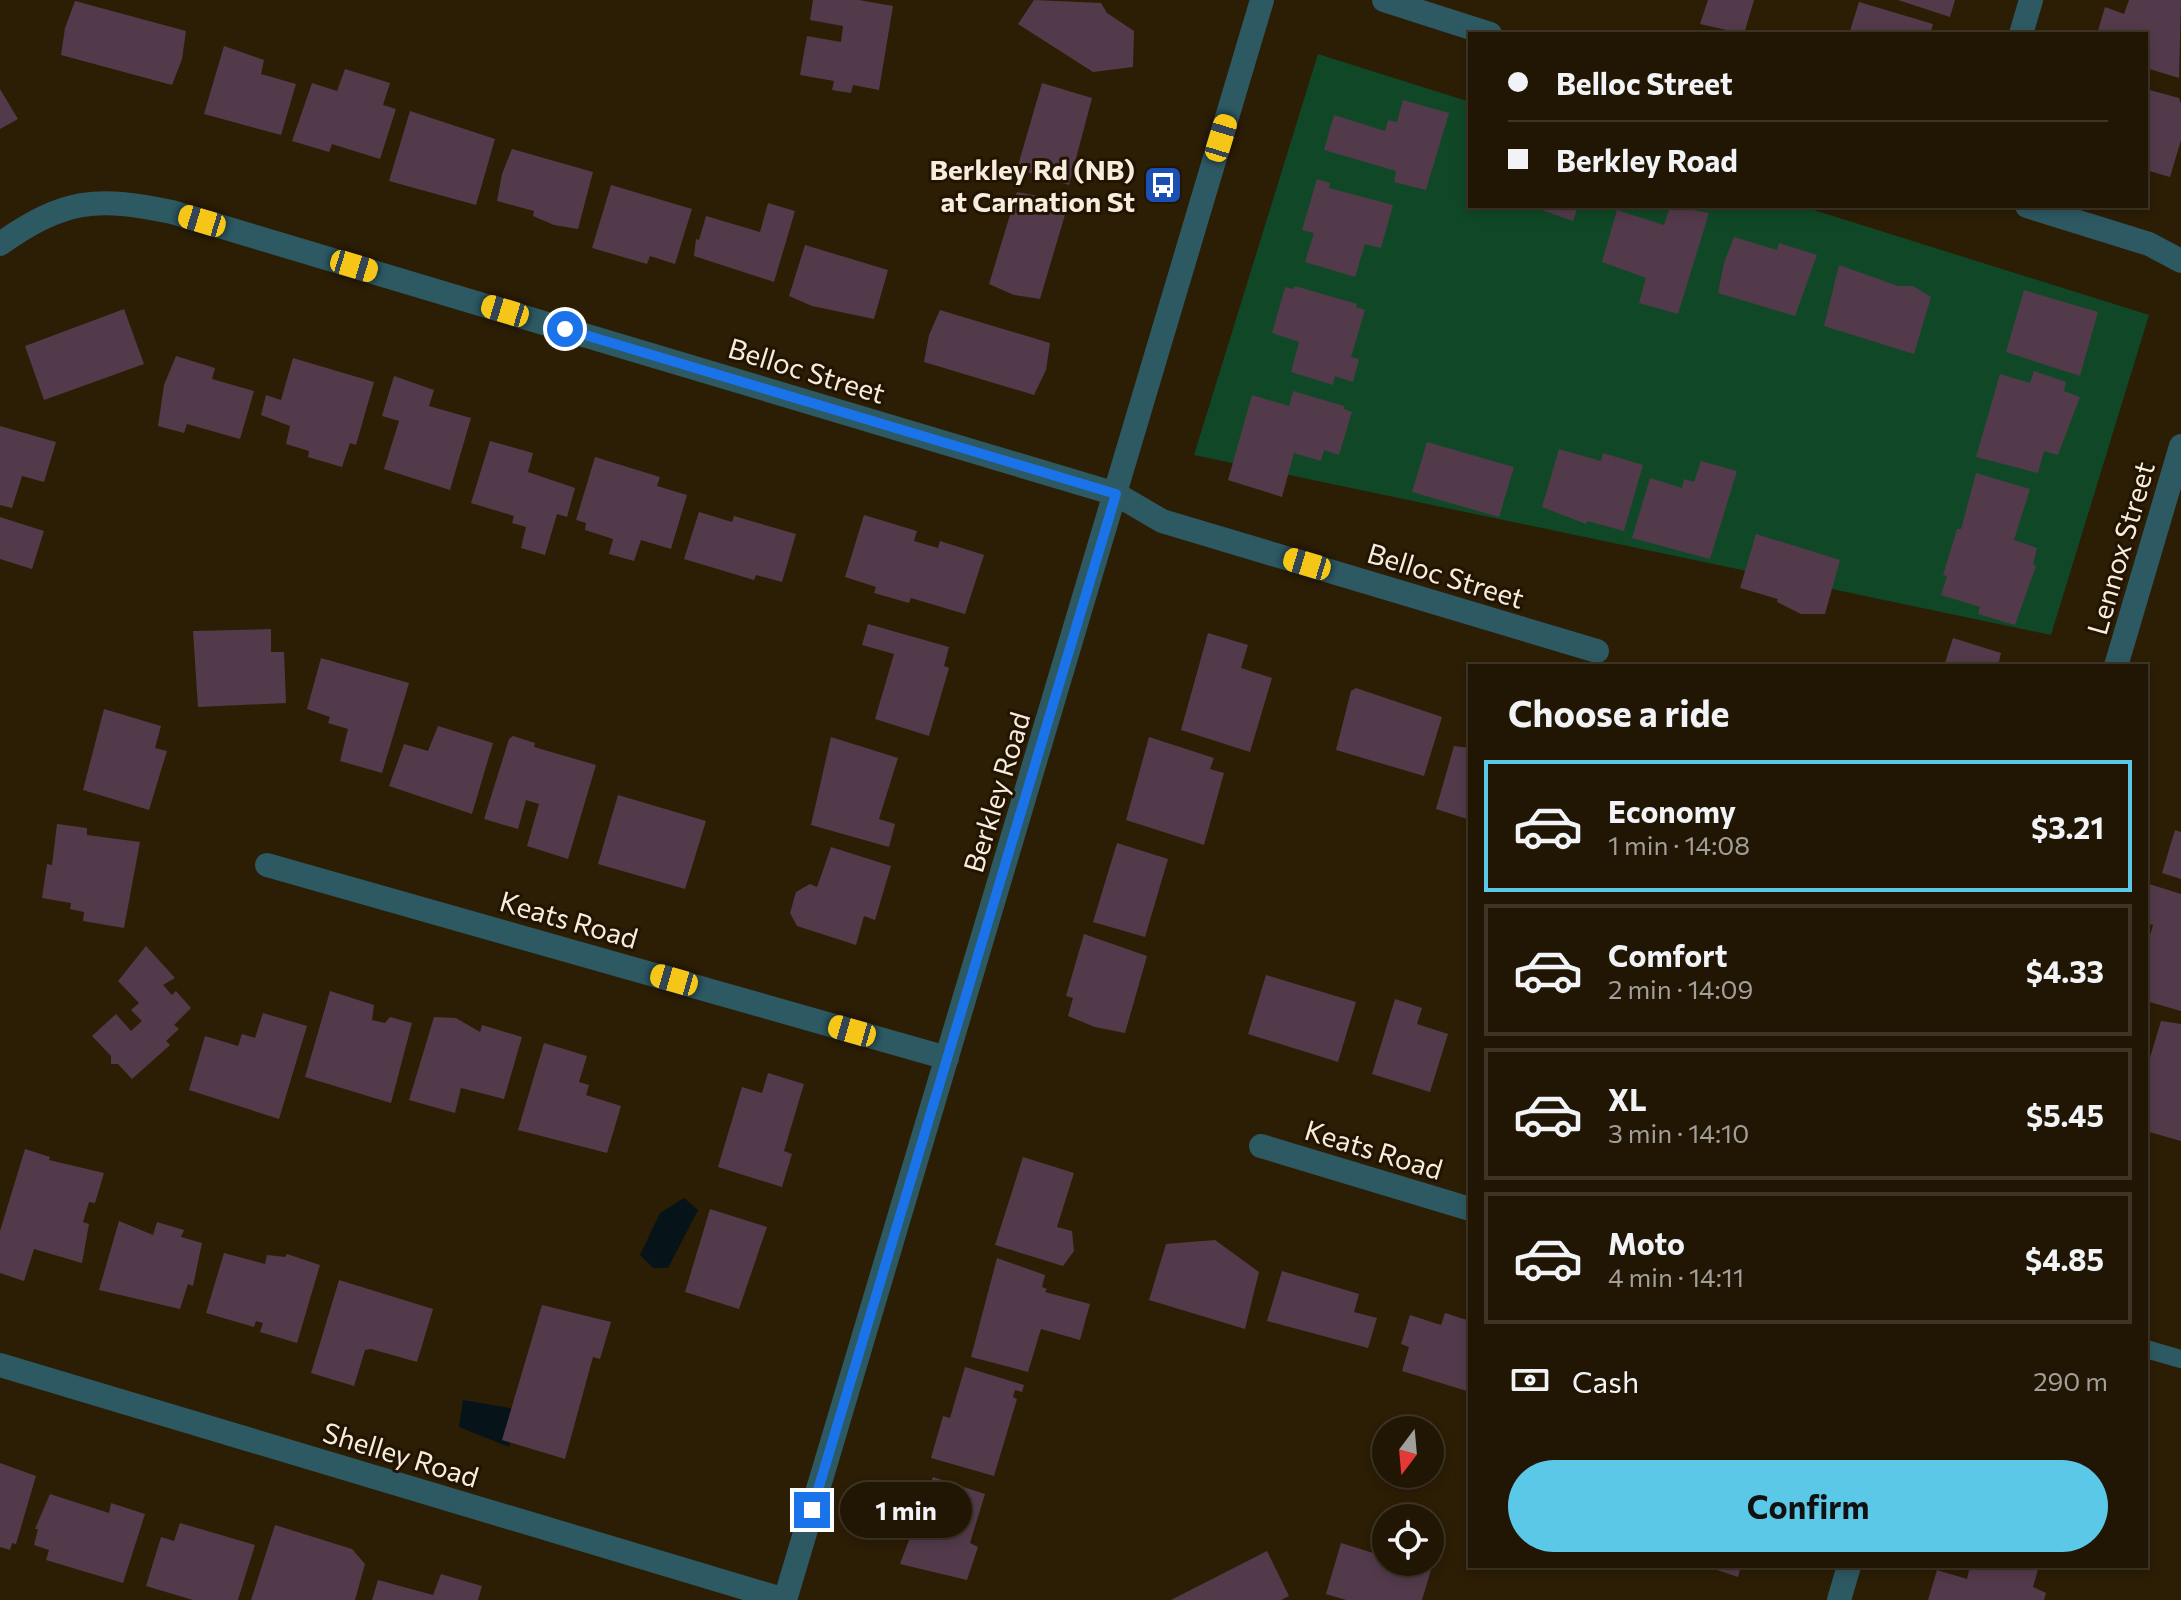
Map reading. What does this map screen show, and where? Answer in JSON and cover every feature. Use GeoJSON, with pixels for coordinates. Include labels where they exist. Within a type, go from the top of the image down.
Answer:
{"type":"FeatureCollection","features":[{"type":"Feature","properties":{"kind":"street","name":"Berkley Road"},"geometry":{"type":"LineString","coordinates":[[785,1600],[1262,0]]}},
{"type":"Feature","properties":{"kind":"street"},"geometry":{"type":"LineString","coordinates":[[1384,0],[1484,32]]}},
{"type":"Feature","properties":{"kind":"street"},"geometry":{"type":"LineString","coordinates":[[2022,32],[2031,0]]}},
{"type":"Feature","properties":{"kind":"street","name":"Belloc Street"},"geometry":{"type":"LineString","coordinates":[[0,244],[34,220],[80,203],[125,202],[172,212],[1116,494],[1162,521],[1597,651]]}},
{"type":"Feature","properties":{"kind":"street"},"geometry":{"type":"LineString","coordinates":[[2033,208],[2149,244],[2181,261]]}},
{"type":"Feature","properties":{"kind":"street","name":"Lennox Street"},"geometry":{"type":"LineString","coordinates":[[2117,664],[2181,446]]}},
{"type":"Feature","properties":{"kind":"street","name":"Keats Road"},"geometry":{"type":"LineString","coordinates":[[267,865],[947,1058]]}},
{"type":"Feature","properties":{"kind":"street","name":"Keats Road"},"geometry":{"type":"LineString","coordinates":[[1261,1146],[1468,1208]]}},
{"type":"Feature","properties":{"kind":"street","name":"Shelley Road"},"geometry":{"type":"LineString","coordinates":[[0,1365],[785,1600]]}},
{"type":"Feature","properties":{"kind":"street"},"geometry":{"type":"LineString","coordinates":[[1839,1600],[1848,1568]]}},
{"type":"Feature","properties":{"kind":"lane"},"geometry":{"type":"LineString","coordinates":[[2148,1350],[2181,1359]]}},
{"type":"Feature","properties":{"kind":"green space"},"geometry":{"type":"Polygon","coordinates":[[[1318,54],[1468,101],[1468,208],[1807,208],[2149,315],[2051,635],[1194,455],[1318,54]]]}},
{"type":"Feature","properties":{"kind":"shaded area"},"geometry":{"type":"Polygon","coordinates":[[[684,1198],[698,1210],[668,1268],[653,1268],[640,1255],[660,1213],[684,1198]]]}},
{"type":"Feature","properties":{"kind":"shaded area"},"geometry":{"type":"Polygon","coordinates":[[[463,1400],[516,1409],[509,1447],[459,1427],[463,1400]]]}},
{"type":"Feature","properties":{"kind":"building"},"geometry":{"type":"Polygon","coordinates":[[[813,0],[859,0],[893,6],[879,90],[853,85],[851,93],[832,90],[834,81],[800,75],[807,36],[841,42],[843,26],[810,20],[813,0]]]}},
{"type":"Feature","properties":{"kind":"building"},"geometry":{"type":"Polygon","coordinates":[[[1034,0],[1101,3],[1107,13],[1134,31],[1133,67],[1093,72],[1018,24],[1034,0]]]}},
{"type":"Feature","properties":{"kind":"building"},"geometry":{"type":"Polygon","coordinates":[[[1708,0],[1754,0],[1745,32],[1700,24],[1708,0]]]}},
{"type":"Feature","properties":{"kind":"building"},"geometry":{"type":"Polygon","coordinates":[[[1898,0],[1955,0],[1950,17],[1898,0]]]}},
{"type":"Feature","properties":{"kind":"building"},"geometry":{"type":"Polygon","coordinates":[[[2129,0],[2181,0],[2179,78],[2148,69],[2148,32],[2098,32],[2105,7],[2124,14],[2129,0]]]}},
{"type":"Feature","properties":{"kind":"building"},"geometry":{"type":"Polygon","coordinates":[[[75,1],[186,31],[182,59],[172,85],[61,55],[65,28],[75,1]]]}},
{"type":"Feature","properties":{"kind":"building"},"geometry":{"type":"Polygon","coordinates":[[[1859,2],[1933,24],[1931,32],[1850,32],[1859,2]]]}},
{"type":"Feature","properties":{"kind":"building"},"geometry":{"type":"Polygon","coordinates":[[[224,46],[264,60],[261,74],[296,84],[281,135],[204,114],[224,46]]]}},
{"type":"Feature","properties":{"kind":"building"},"geometry":{"type":"Polygon","coordinates":[[[345,69],[390,83],[383,105],[396,109],[380,159],[332,144],[329,152],[292,141],[312,83],[337,91],[345,69]]]}},
{"type":"Feature","properties":{"kind":"building"},"geometry":{"type":"Polygon","coordinates":[[[1042,83],[1092,98],[1069,185],[1017,169],[1042,83]]]}},
{"type":"Feature","properties":{"kind":"building"},"geometry":{"type":"Polygon","coordinates":[[[0,89],[18,119],[0,129],[0,89]]]}},
{"type":"Feature","properties":{"kind":"building"},"geometry":{"type":"Polygon","coordinates":[[[2148,90],[2179,98],[2181,104],[2181,140],[2170,177],[2148,171],[2148,90]]]}},
{"type":"Feature","properties":{"kind":"building"},"geometry":{"type":"Polygon","coordinates":[[[1403,100],[1449,113],[1426,190],[1394,182],[1396,171],[1324,150],[1334,115],[1385,131],[1388,120],[1397,122],[1403,100]]]}},
{"type":"Feature","properties":{"kind":"building"},"geometry":{"type":"Polygon","coordinates":[[[410,111],[495,139],[476,205],[389,181],[410,111]]]}},
{"type":"Feature","properties":{"kind":"building"},"geometry":{"type":"Polygon","coordinates":[[[512,149],[593,172],[578,229],[554,225],[533,216],[534,211],[497,201],[502,174],[512,149]]]}},
{"type":"Feature","properties":{"kind":"building"},"geometry":{"type":"Polygon","coordinates":[[[1317,179],[1330,183],[1329,188],[1393,205],[1381,248],[1365,244],[1355,277],[1305,262],[1314,233],[1302,230],[1317,179]]]}},
{"type":"Feature","properties":{"kind":"building"},"geometry":{"type":"Polygon","coordinates":[[[611,185],[692,209],[675,264],[650,256],[647,264],[592,248],[611,185]]]}},
{"type":"Feature","properties":{"kind":"building"},"geometry":{"type":"Polygon","coordinates":[[[1017,192],[1043,197],[1067,208],[1040,299],[1014,295],[989,284],[1017,192]]]}},
{"type":"Feature","properties":{"kind":"building"},"geometry":{"type":"Polygon","coordinates":[[[768,203],[795,211],[774,282],[694,256],[696,239],[699,240],[706,216],[760,232],[768,203]]]}},
{"type":"Feature","properties":{"kind":"building"},"geometry":{"type":"Polygon","coordinates":[[[1536,208],[1577,208],[1573,221],[1536,208]]]}},
{"type":"Feature","properties":{"kind":"building"},"geometry":{"type":"Polygon","coordinates":[[[1669,208],[1709,213],[1678,314],[1639,303],[1646,278],[1602,262],[1617,210],[1664,225],[1669,208]]]}},
{"type":"Feature","properties":{"kind":"building"},"geometry":{"type":"Polygon","coordinates":[[[1734,237],[1777,250],[1779,243],[1817,255],[1795,316],[1718,293],[1724,263],[1734,237]]]}},
{"type":"Feature","properties":{"kind":"building"},"geometry":{"type":"Polygon","coordinates":[[[805,245],[888,270],[874,319],[812,306],[789,296],[805,245]]]}},
{"type":"Feature","properties":{"kind":"building"},"geometry":{"type":"Polygon","coordinates":[[[1839,265],[1898,286],[1913,286],[1931,297],[1914,354],[1824,326],[1839,265]]]}},
{"type":"Feature","properties":{"kind":"building"},"geometry":{"type":"Polygon","coordinates":[[[1295,286],[1357,304],[1356,307],[1365,310],[1351,357],[1359,359],[1353,382],[1335,376],[1333,385],[1291,372],[1299,342],[1272,333],[1285,287],[1293,289],[1295,286]]]}},
{"type":"Feature","properties":{"kind":"building"},"geometry":{"type":"Polygon","coordinates":[[[2024,290],[2098,312],[2080,376],[2006,352],[2024,290]]]}},
{"type":"Feature","properties":{"kind":"building"},"geometry":{"type":"Polygon","coordinates":[[[124,309],[144,364],[44,400],[25,346],[124,309]]]}},
{"type":"Feature","properties":{"kind":"building"},"geometry":{"type":"Polygon","coordinates":[[[940,310],[1050,343],[1046,370],[1034,395],[924,362],[929,335],[940,310]]]}},
{"type":"Feature","properties":{"kind":"building"},"geometry":{"type":"Polygon","coordinates":[[[176,356],[215,368],[212,379],[254,391],[240,439],[187,424],[184,433],[158,426],[164,385],[176,356]]]}},
{"type":"Feature","properties":{"kind":"building"},"geometry":{"type":"Polygon","coordinates":[[[293,358],[374,382],[356,445],[350,443],[342,467],[308,457],[309,451],[286,444],[290,426],[261,415],[266,395],[281,400],[293,358]]]}},
{"type":"Feature","properties":{"kind":"building"},"geometry":{"type":"Polygon","coordinates":[[[2034,371],[2066,382],[2064,391],[2080,397],[2058,455],[2044,451],[2038,473],[1976,457],[2000,374],[2030,383],[2034,371]]]}},
{"type":"Feature","properties":{"kind":"building"},"geometry":{"type":"Polygon","coordinates":[[[394,376],[434,390],[429,406],[471,418],[450,490],[384,469],[399,421],[382,416],[394,376]]]}},
{"type":"Feature","properties":{"kind":"building"},"geometry":{"type":"Polygon","coordinates":[[[1293,391],[1344,406],[1352,412],[1339,455],[1324,450],[1321,461],[1294,453],[1282,497],[1228,480],[1252,395],[1289,406],[1293,391]]]}},
{"type":"Feature","properties":{"kind":"building"},"geometry":{"type":"Polygon","coordinates":[[[0,426],[56,442],[44,482],[22,476],[12,508],[0,505],[0,426]]]}},
{"type":"Feature","properties":{"kind":"building"},"geometry":{"type":"Polygon","coordinates":[[[490,441],[533,453],[528,472],[575,488],[567,517],[557,514],[545,555],[521,548],[526,527],[512,523],[514,516],[471,503],[490,441]]]}},
{"type":"Feature","properties":{"kind":"building"},"geometry":{"type":"Polygon","coordinates":[[[1427,442],[1514,467],[1499,517],[1412,492],[1427,442]]]}},
{"type":"Feature","properties":{"kind":"building"},"geometry":{"type":"Polygon","coordinates":[[[1559,449],[1601,461],[1603,453],[1643,465],[1624,531],[1587,521],[1586,524],[1542,507],[1559,449]]]}},
{"type":"Feature","properties":{"kind":"building"},"geometry":{"type":"Polygon","coordinates":[[[595,457],[660,477],[657,486],[687,495],[671,549],[641,540],[634,561],[609,554],[613,539],[585,530],[586,523],[576,520],[595,457]]]}},
{"type":"Feature","properties":{"kind":"building"},"geometry":{"type":"Polygon","coordinates":[[[1701,461],[1737,471],[1710,559],[1632,538],[1650,478],[1682,488],[1684,479],[1694,482],[1701,461]]]}},
{"type":"Feature","properties":{"kind":"building"},"geometry":{"type":"Polygon","coordinates":[[[1976,473],[2030,489],[2014,540],[2037,548],[2033,564],[2036,566],[2015,625],[1978,614],[1980,607],[1941,595],[1947,576],[1943,575],[1957,529],[1961,529],[1976,473]]]}},
{"type":"Feature","properties":{"kind":"building"},"geometry":{"type":"Polygon","coordinates":[[[699,512],[732,522],[734,516],[796,534],[782,582],[756,575],[754,580],[684,559],[699,512]]]}},
{"type":"Feature","properties":{"kind":"building"},"geometry":{"type":"Polygon","coordinates":[[[864,515],[917,531],[914,541],[938,548],[940,541],[984,555],[965,614],[911,598],[909,603],[874,593],[876,587],[845,577],[864,515]]]}},
{"type":"Feature","properties":{"kind":"building"},"geometry":{"type":"Polygon","coordinates":[[[0,517],[44,531],[32,569],[0,559],[0,517]]]}},
{"type":"Feature","properties":{"kind":"building"},"geometry":{"type":"Polygon","coordinates":[[[1756,534],[1840,560],[1825,614],[1801,614],[1777,602],[1778,599],[1740,588],[1756,534]]]}},
{"type":"Feature","properties":{"kind":"building"},"geometry":{"type":"Polygon","coordinates":[[[868,624],[949,647],[944,666],[949,668],[929,736],[875,719],[894,654],[862,645],[868,624]]]}},
{"type":"Feature","properties":{"kind":"building"},"geometry":{"type":"Polygon","coordinates":[[[271,629],[271,652],[284,652],[286,703],[198,707],[193,631],[271,629]]]}},
{"type":"Feature","properties":{"kind":"building"},"geometry":{"type":"Polygon","coordinates":[[[1208,633],[1248,645],[1241,668],[1272,678],[1250,752],[1181,730],[1208,633]]]}},
{"type":"Feature","properties":{"kind":"building"},"geometry":{"type":"Polygon","coordinates":[[[1953,638],[2001,653],[1998,664],[1945,664],[1953,638]]]}},
{"type":"Feature","properties":{"kind":"building"},"geometry":{"type":"Polygon","coordinates":[[[321,658],[409,683],[382,773],[340,761],[348,729],[328,723],[330,717],[307,709],[321,658]]]}},
{"type":"Feature","properties":{"kind":"building"},"geometry":{"type":"Polygon","coordinates":[[[1356,688],[1442,717],[1424,776],[1336,750],[1351,691],[1356,688]]]}},
{"type":"Feature","properties":{"kind":"building"},"geometry":{"type":"Polygon","coordinates":[[[104,709],[161,726],[155,748],[167,751],[149,810],[83,790],[104,709]]]}},
{"type":"Feature","properties":{"kind":"building"},"geometry":{"type":"Polygon","coordinates":[[[438,726],[493,743],[472,814],[389,786],[404,744],[428,751],[438,726]]]}},
{"type":"Feature","properties":{"kind":"building"},"geometry":{"type":"Polygon","coordinates":[[[513,736],[535,743],[534,747],[596,765],[568,859],[527,846],[539,804],[526,800],[518,829],[484,819],[509,739],[513,736]]]}},
{"type":"Feature","properties":{"kind":"building"},"geometry":{"type":"Polygon","coordinates":[[[831,737],[898,758],[879,819],[895,824],[889,847],[811,825],[831,737]]]}},
{"type":"Feature","properties":{"kind":"building"},"geometry":{"type":"Polygon","coordinates":[[[1149,737],[1214,758],[1210,769],[1224,773],[1204,845],[1126,820],[1149,737]]]}},
{"type":"Feature","properties":{"kind":"building"},"geometry":{"type":"Polygon","coordinates":[[[1454,746],[1468,748],[1468,819],[1436,809],[1454,746]]]}},
{"type":"Feature","properties":{"kind":"building"},"geometry":{"type":"Polygon","coordinates":[[[618,795],[706,821],[685,889],[598,864],[618,795]]]}},
{"type":"Feature","properties":{"kind":"building"},"geometry":{"type":"Polygon","coordinates":[[[57,824],[87,828],[87,835],[140,842],[124,928],[83,921],[84,912],[70,909],[71,903],[42,898],[47,864],[52,865],[57,824]]]}},
{"type":"Feature","properties":{"kind":"building"},"geometry":{"type":"Polygon","coordinates":[[[2175,830],[2181,832],[2181,879],[2162,873],[2175,830]]]}},
{"type":"Feature","properties":{"kind":"building"},"geometry":{"type":"Polygon","coordinates":[[[1117,843],[1168,859],[1145,937],[1093,922],[1117,843]]]}},
{"type":"Feature","properties":{"kind":"building"},"geometry":{"type":"Polygon","coordinates":[[[831,847],[891,866],[875,920],[864,916],[856,945],[797,926],[790,913],[796,892],[810,884],[817,887],[831,847]]]}},
{"type":"Feature","properties":{"kind":"building"},"geometry":{"type":"Polygon","coordinates":[[[2148,884],[2181,894],[2181,1011],[2148,1002],[2148,942],[2153,925],[2148,924],[2148,884]]]}},
{"type":"Feature","properties":{"kind":"building"},"geometry":{"type":"Polygon","coordinates":[[[1084,934],[1147,956],[1125,1033],[1095,1027],[1068,1016],[1073,998],[1066,996],[1084,934]]]}},
{"type":"Feature","properties":{"kind":"building"},"geometry":{"type":"Polygon","coordinates":[[[146,946],[175,978],[163,985],[172,995],[176,991],[191,1008],[174,1025],[179,1029],[166,1041],[170,1045],[132,1079],[118,1064],[111,1064],[111,1056],[92,1036],[116,1014],[131,1031],[142,1021],[131,1010],[139,1003],[118,981],[146,946]]]}},
{"type":"Feature","properties":{"kind":"building"},"geometry":{"type":"Polygon","coordinates":[[[1266,975],[1356,1002],[1338,1062],[1248,1034],[1266,975]]]}},
{"type":"Feature","properties":{"kind":"building"},"geometry":{"type":"Polygon","coordinates":[[[330,991],[374,1005],[372,1020],[385,1023],[390,1017],[412,1023],[391,1103],[305,1077],[330,991]]]}},
{"type":"Feature","properties":{"kind":"building"},"geometry":{"type":"Polygon","coordinates":[[[1395,999],[1422,1008],[1417,1024],[1448,1034],[1430,1092],[1372,1074],[1395,999]]]}},
{"type":"Feature","properties":{"kind":"building"},"geometry":{"type":"Polygon","coordinates":[[[263,1013],[307,1026],[279,1119],[189,1090],[205,1036],[238,1046],[242,1034],[255,1038],[263,1013]]]}},
{"type":"Feature","properties":{"kind":"building"},"geometry":{"type":"Polygon","coordinates":[[[434,1017],[456,1018],[480,1032],[482,1025],[522,1037],[504,1099],[461,1088],[455,1113],[409,1100],[434,1017]]]}},
{"type":"Feature","properties":{"kind":"building"},"geometry":{"type":"Polygon","coordinates":[[[2161,1021],[2181,1024],[2181,1141],[2148,1132],[2148,1064],[2161,1021]]]}},
{"type":"Feature","properties":{"kind":"building"},"geometry":{"type":"Polygon","coordinates":[[[544,1043],[587,1056],[579,1082],[589,1085],[586,1095],[621,1106],[607,1153],[518,1130],[544,1043]]]}},
{"type":"Feature","properties":{"kind":"building"},"geometry":{"type":"Polygon","coordinates":[[[768,1073],[804,1084],[784,1151],[792,1154],[782,1187],[718,1167],[742,1087],[762,1093],[768,1073]]]}},
{"type":"Feature","properties":{"kind":"building"},"geometry":{"type":"Polygon","coordinates":[[[25,1149],[50,1157],[49,1160],[104,1173],[95,1203],[89,1202],[83,1222],[89,1224],[82,1263],[34,1249],[24,1281],[0,1273],[0,1231],[25,1149]]]}},
{"type":"Feature","properties":{"kind":"building"},"geometry":{"type":"Polygon","coordinates":[[[1023,1157],[1074,1173],[1057,1227],[1072,1231],[1074,1251],[1063,1266],[995,1245],[1023,1157]]]}},
{"type":"Feature","properties":{"kind":"building"},"geometry":{"type":"Polygon","coordinates":[[[710,1209],[767,1227],[739,1309],[685,1292],[710,1209]]]}},
{"type":"Feature","properties":{"kind":"building"},"geometry":{"type":"Polygon","coordinates":[[[119,1221],[153,1235],[157,1222],[184,1230],[181,1237],[202,1243],[193,1286],[188,1284],[180,1309],[99,1290],[119,1221]]]}},
{"type":"Feature","properties":{"kind":"building"},"geometry":{"type":"Polygon","coordinates":[[[1215,1240],[1259,1272],[1245,1329],[1149,1300],[1166,1244],[1215,1240]]]}},
{"type":"Feature","properties":{"kind":"building"},"geometry":{"type":"Polygon","coordinates":[[[224,1253],[265,1264],[267,1255],[285,1257],[287,1254],[320,1265],[297,1343],[260,1332],[263,1323],[256,1321],[254,1327],[206,1313],[224,1253]]]}},
{"type":"Feature","properties":{"kind":"building"},"geometry":{"type":"Polygon","coordinates":[[[997,1258],[1045,1275],[1042,1287],[1047,1289],[1045,1292],[1090,1304],[1080,1340],[1041,1329],[1028,1372],[971,1357],[997,1258]]]}},
{"type":"Feature","properties":{"kind":"building"},"geometry":{"type":"Polygon","coordinates":[[[1282,1271],[1359,1294],[1354,1312],[1377,1318],[1368,1348],[1267,1321],[1282,1271]]]}},
{"type":"Feature","properties":{"kind":"building"},"geometry":{"type":"Polygon","coordinates":[[[339,1280],[433,1309],[417,1362],[371,1349],[365,1350],[354,1386],[311,1373],[339,1280]]]}},
{"type":"Feature","properties":{"kind":"building"},"geometry":{"type":"Polygon","coordinates":[[[542,1305],[611,1322],[600,1359],[593,1357],[565,1459],[502,1440],[542,1305]]]}},
{"type":"Feature","properties":{"kind":"building"},"geometry":{"type":"Polygon","coordinates":[[[1445,1313],[1468,1320],[1468,1391],[1402,1371],[1409,1347],[1401,1344],[1410,1315],[1441,1325],[1445,1313]]]}},
{"type":"Feature","properties":{"kind":"building"},"geometry":{"type":"Polygon","coordinates":[[[965,1367],[1024,1385],[1022,1392],[1015,1390],[1013,1397],[1017,1399],[994,1476],[931,1458],[943,1416],[950,1418],[965,1367]]]}},
{"type":"Feature","properties":{"kind":"building"},"geometry":{"type":"Polygon","coordinates":[[[0,1463],[36,1476],[16,1544],[12,1543],[10,1550],[0,1547],[0,1463]]]}},
{"type":"Feature","properties":{"kind":"building"},"geometry":{"type":"Polygon","coordinates":[[[933,1477],[985,1494],[970,1543],[978,1547],[967,1580],[900,1564],[933,1477]]]}},
{"type":"Feature","properties":{"kind":"building"},"geometry":{"type":"Polygon","coordinates":[[[50,1494],[109,1513],[111,1503],[145,1514],[123,1583],[46,1560],[49,1550],[34,1545],[38,1529],[35,1529],[50,1494]]]}},
{"type":"Feature","properties":{"kind":"building"},"geometry":{"type":"Polygon","coordinates":[[[180,1523],[255,1545],[238,1600],[193,1600],[146,1586],[161,1537],[174,1541],[180,1523]]]}},
{"type":"Feature","properties":{"kind":"building"},"geometry":{"type":"Polygon","coordinates":[[[275,1525],[352,1549],[365,1564],[355,1600],[251,1600],[275,1525]]]}},
{"type":"Feature","properties":{"kind":"building"},"geometry":{"type":"Polygon","coordinates":[[[1341,1543],[1372,1553],[1372,1576],[1429,1576],[1422,1600],[1346,1600],[1326,1594],[1341,1543]]]}},
{"type":"Feature","properties":{"kind":"building"},"geometry":{"type":"Polygon","coordinates":[[[1267,1551],[1289,1596],[1281,1600],[1171,1600],[1267,1551]]]}},
{"type":"Feature","properties":{"kind":"building"},"geometry":{"type":"Polygon","coordinates":[[[1711,1568],[1740,1568],[1738,1577],[1711,1568]]]}},
{"type":"Feature","properties":{"kind":"building"},"geometry":{"type":"Polygon","coordinates":[[[1970,1568],[2038,1568],[2033,1587],[2046,1593],[2044,1600],[1928,1600],[1937,1570],[1967,1579],[1970,1568]]]}},
{"type":"Feature","properties":{"kind":"building"},"geometry":{"type":"Polygon","coordinates":[[[441,1574],[482,1586],[478,1600],[372,1600],[378,1580],[433,1595],[441,1574]]]}},
{"type":"Feature","properties":{"kind":"place","name":"Berkley Rd (NB) at Carnation St"},"geometry":{"type":"Point","coordinates":[1163,185]}},
{"type":"Feature","properties":{"kind":"route"},"geometry":{"type":"LineString","coordinates":[[565,329],[1116,494],[812,1510]]}}]}
